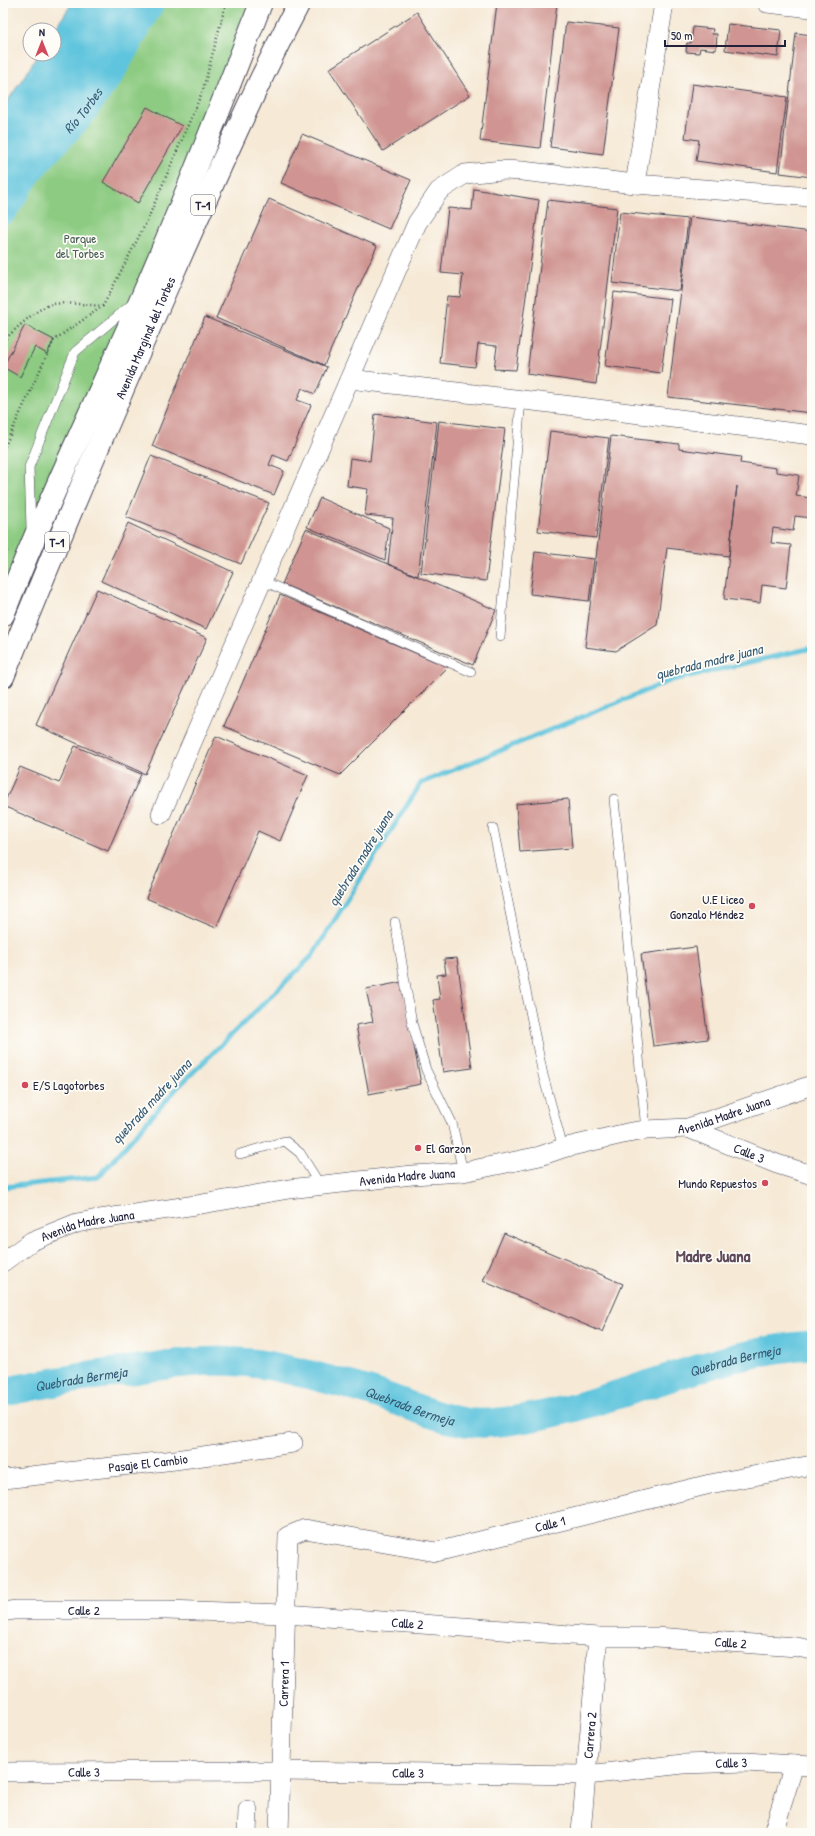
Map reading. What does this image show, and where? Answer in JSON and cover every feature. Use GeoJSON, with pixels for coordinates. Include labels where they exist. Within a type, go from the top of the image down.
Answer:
{"type":"FeatureCollection","features":[{"type":"Feature","properties":{"kind":"highway","name":"Avenida Marginal del Torbes"},"geometry":{"type":"LineString","coordinates":[[3,615],[30,547],[143,295],[216,120],[261,3]]}},
{"type":"Feature","properties":{"kind":"highway","name":"Avenida Marginal del Torbes"},"geometry":{"type":"LineString","coordinates":[[3,677],[54,550],[129,373],[238,125],[298,3]]}},
{"type":"Feature","properties":{"kind":"street"},"geometry":{"type":"LineString","coordinates":[[635,184],[664,3]]}},
{"type":"Feature","properties":{"kind":"street"},"geometry":{"type":"LineString","coordinates":[[767,3],[807,6]]}},
{"type":"Feature","properties":{"kind":"street"},"geometry":{"type":"LineString","coordinates":[[161,814],[417,223],[439,191],[465,174],[502,170],[635,184],[812,197]]}},
{"type":"Feature","properties":{"kind":"street"},"geometry":{"type":"LineString","coordinates":[[350,380],[812,435]]}},
{"type":"Feature","properties":{"kind":"street","name":"Avenida Madre Juana"},"geometry":{"type":"LineString","coordinates":[[3,1262],[32,1241],[77,1223],[320,1185],[412,1175],[463,1172],[540,1156],[563,1148],[646,1130],[688,1128],[812,1085]]}},
{"type":"Feature","properties":{"kind":"street","name":"Calle 3"},"geometry":{"type":"LineString","coordinates":[[688,1128],[777,1164],[812,1175]]}},
{"type":"Feature","properties":{"kind":"street","name":"Pasaje El Cambio"},"geometry":{"type":"LineString","coordinates":[[3,1479],[175,1460],[293,1443]]}},
{"type":"Feature","properties":{"kind":"street","name":"Calle 1"},"geometry":{"type":"LineString","coordinates":[[288,1536],[305,1529],[436,1552],[710,1484],[812,1465]]}},
{"type":"Feature","properties":{"kind":"street","name":"Carrera 1"},"geometry":{"type":"LineString","coordinates":[[278,1833],[286,1614],[286,1548],[288,1536]]}},
{"type":"Feature","properties":{"kind":"street","name":"Calle 2"},"geometry":{"type":"LineString","coordinates":[[3,1612],[15,1610],[167,1610],[286,1614],[598,1637],[656,1637],[797,1647],[812,1650]]}},
{"type":"Feature","properties":{"kind":"street","name":"Carrera 2"},"geometry":{"type":"LineString","coordinates":[[581,1833],[598,1637]]}},
{"type":"Feature","properties":{"kind":"street","name":"Calle 3"},"geometry":{"type":"LineString","coordinates":[[3,1772],[280,1771],[587,1775],[683,1764],[746,1762],[803,1765]]}},
{"type":"Feature","properties":{"kind":"street"},"geometry":{"type":"LineString","coordinates":[[773,1833],[803,1765]]}},
{"type":"Feature","properties":{"kind":"street"},"geometry":{"type":"LineString","coordinates":[[247,1833],[248,1810]]}},
{"type":"Feature","properties":{"kind":"lane"},"geometry":{"type":"LineString","coordinates":[[30,547],[32,518],[29,467],[75,352],[143,295]]}},
{"type":"Feature","properties":{"kind":"lane"},"geometry":{"type":"LineString","coordinates":[[500,637],[521,400]]}},
{"type":"Feature","properties":{"kind":"lane"},"geometry":{"type":"LineString","coordinates":[[263,581],[472,672]]}},
{"type":"Feature","properties":{"kind":"lane"},"geometry":{"type":"LineString","coordinates":[[614,799],[646,1130]]}},
{"type":"Feature","properties":{"kind":"lane"},"geometry":{"type":"LineString","coordinates":[[493,828],[543,1075],[563,1148]]}},
{"type":"Feature","properties":{"kind":"lane"},"geometry":{"type":"LineString","coordinates":[[394,922],[412,1024],[426,1070],[452,1123],[463,1172]]}},
{"type":"Feature","properties":{"kind":"lane"},"geometry":{"type":"LineString","coordinates":[[240,1154],[286,1141],[300,1153],[320,1185]]}},
{"type":"Feature","properties":{"kind":"path"},"geometry":{"type":"LineString","coordinates":[[3,450],[54,340],[103,306],[158,198],[203,90],[226,3]]}},
{"type":"Feature","properties":{"kind":"path"},"geometry":{"type":"LineString","coordinates":[[3,341],[27,318],[52,304],[103,306]]}},
{"type":"Feature","properties":{"kind":"path"},"geometry":{"type":"LineString","coordinates":[[3,475],[7,552],[5,557]]}},
{"type":"Feature","properties":{"kind":"green space","name":"Parque del Torbes"},"geometry":{"type":"Polygon","coordinates":[[[147,3],[261,3],[3,615],[3,222],[147,3]]]}},
{"type":"Feature","properties":{"kind":"water"},"geometry":{"type":"Polygon","coordinates":[[[72,3],[147,3],[3,222],[3,108],[34,62],[62,62],[62,22],[60,22],[72,3]]]}},
{"type":"Feature","properties":{"kind":"building"},"geometry":{"type":"Polygon","coordinates":[[[497,3],[557,3],[540,148],[480,141],[497,3]]]}},
{"type":"Feature","properties":{"kind":"building"},"geometry":{"type":"Polygon","coordinates":[[[417,12],[470,95],[383,151],[329,69],[417,12]]]}},
{"type":"Feature","properties":{"kind":"building"},"geometry":{"type":"Polygon","coordinates":[[[566,22],[619,28],[603,154],[550,147],[566,22]]]}},
{"type":"Feature","properties":{"kind":"building"},"geometry":{"type":"Polygon","coordinates":[[[728,24],[781,30],[778,57],[725,50],[728,24]]]}},
{"type":"Feature","properties":{"kind":"building"},"geometry":{"type":"Polygon","coordinates":[[[693,27],[713,29],[712,34],[717,34],[716,50],[700,48],[699,53],[686,52],[687,43],[691,43],[693,27]]]}},
{"type":"Feature","properties":{"kind":"building"},"geometry":{"type":"Polygon","coordinates":[[[796,33],[812,35],[812,177],[780,173],[796,33]]]}},
{"type":"Feature","properties":{"kind":"building"},"geometry":{"type":"Polygon","coordinates":[[[692,84],[787,97],[777,172],[696,161],[699,140],[685,138],[692,84]]]}},
{"type":"Feature","properties":{"kind":"building"},"geometry":{"type":"Polygon","coordinates":[[[147,107],[182,126],[138,203],[103,182],[147,107]]]}},
{"type":"Feature","properties":{"kind":"building"},"geometry":{"type":"Polygon","coordinates":[[[302,134],[411,180],[389,229],[281,183],[302,134]]]}},
{"type":"Feature","properties":{"kind":"building"},"geometry":{"type":"Polygon","coordinates":[[[474,189],[539,200],[516,370],[494,369],[497,346],[478,344],[475,367],[440,363],[447,296],[460,297],[463,275],[441,273],[448,208],[472,210],[474,189]]]}},
{"type":"Feature","properties":{"kind":"building"},"geometry":{"type":"Polygon","coordinates":[[[269,199],[377,246],[324,365],[216,318],[269,199]]]}},
{"type":"Feature","properties":{"kind":"building"},"geometry":{"type":"Polygon","coordinates":[[[548,200],[617,208],[596,384],[527,374],[548,200]]]}},
{"type":"Feature","properties":{"kind":"building"},"geometry":{"type":"Polygon","coordinates":[[[620,212],[688,219],[680,291],[612,283],[620,212]]]}},
{"type":"Feature","properties":{"kind":"building"},"geometry":{"type":"Polygon","coordinates":[[[690,217],[812,232],[812,413],[668,397],[690,217]]]}},
{"type":"Feature","properties":{"kind":"building"},"geometry":{"type":"Polygon","coordinates":[[[614,292],[671,299],[661,373],[605,366],[614,292]]]}},
{"type":"Feature","properties":{"kind":"building"},"geometry":{"type":"Polygon","coordinates":[[[205,317],[327,367],[315,394],[302,388],[297,400],[311,405],[288,461],[273,455],[269,465],[284,471],[274,495],[152,446],[205,317]]]}},
{"type":"Feature","properties":{"kind":"building"},"geometry":{"type":"Polygon","coordinates":[[[25,325],[54,340],[47,354],[35,347],[20,377],[3,367],[25,325]]]}},
{"type":"Feature","properties":{"kind":"building"},"geometry":{"type":"Polygon","coordinates":[[[375,414],[437,422],[418,576],[388,564],[393,518],[365,515],[368,489],[347,486],[350,458],[370,461],[375,414]]]}},
{"type":"Feature","properties":{"kind":"building"},"geometry":{"type":"Polygon","coordinates":[[[439,421],[505,429],[486,581],[421,573],[439,421]]]}},
{"type":"Feature","properties":{"kind":"building"},"geometry":{"type":"Polygon","coordinates":[[[550,431],[609,438],[596,538],[538,531],[550,431]]]}},
{"type":"Feature","properties":{"kind":"building"},"geometry":{"type":"Polygon","coordinates":[[[611,436],[679,444],[679,449],[741,457],[740,463],[776,468],[776,472],[799,475],[796,496],[812,498],[811,518],[795,516],[793,531],[773,528],[771,543],[791,545],[786,588],[762,585],[760,603],[724,599],[729,556],[667,548],[657,625],[616,651],[585,647],[611,436]]]}},
{"type":"Feature","properties":{"kind":"building"},"geometry":{"type":"Polygon","coordinates":[[[151,456],[269,503],[241,564],[126,517],[151,456]]]}},
{"type":"Feature","properties":{"kind":"building"},"geometry":{"type":"Polygon","coordinates":[[[320,498],[389,528],[385,560],[307,527],[320,498]]]}},
{"type":"Feature","properties":{"kind":"building"},"geometry":{"type":"Polygon","coordinates":[[[128,523],[233,572],[206,629],[101,581],[128,523]]]}},
{"type":"Feature","properties":{"kind":"building"},"geometry":{"type":"Polygon","coordinates":[[[306,529],[496,610],[473,665],[282,584],[306,529]]]}},
{"type":"Feature","properties":{"kind":"building"},"geometry":{"type":"Polygon","coordinates":[[[535,552],[594,559],[589,601],[530,594],[535,552]]]}},
{"type":"Feature","properties":{"kind":"building"},"geometry":{"type":"Polygon","coordinates":[[[97,589],[207,638],[145,774],[36,725],[97,589]]]}},
{"type":"Feature","properties":{"kind":"building"},"geometry":{"type":"Polygon","coordinates":[[[280,595],[448,667],[340,775],[224,726],[280,595]]]}},
{"type":"Feature","properties":{"kind":"building"},"geometry":{"type":"Polygon","coordinates":[[[216,736],[308,775],[280,841],[258,831],[216,928],[146,898],[216,736]]]}},
{"type":"Feature","properties":{"kind":"building"},"geometry":{"type":"Polygon","coordinates":[[[75,746],[141,774],[108,851],[3,806],[20,767],[59,783],[75,746]]]}},
{"type":"Feature","properties":{"kind":"building"},"geometry":{"type":"Polygon","coordinates":[[[568,799],[572,848],[520,852],[516,804],[568,799]]]}},
{"type":"Feature","properties":{"kind":"building"},"geometry":{"type":"Polygon","coordinates":[[[696,947],[708,1039],[653,1046],[641,954],[696,947]]]}},
{"type":"Feature","properties":{"kind":"building"},"geometry":{"type":"Polygon","coordinates":[[[457,958],[472,1068],[443,1072],[433,1000],[440,999],[437,975],[446,974],[444,959],[457,958]]]}},
{"type":"Feature","properties":{"kind":"building"},"geometry":{"type":"Polygon","coordinates":[[[402,982],[421,1084],[369,1094],[356,1025],[373,1022],[366,989],[402,982]]]}},
{"type":"Feature","properties":{"kind":"building"},"geometry":{"type":"Polygon","coordinates":[[[504,1233],[623,1284],[602,1332],[483,1281],[504,1233]]]}},
{"type":"Feature","properties":{"kind":"waterway","name":"Río Torbes"},"geometry":{"type":"LineString","coordinates":[[3,210],[32,166],[78,117],[110,73],[150,3]]}},
{"type":"Feature","properties":{"kind":"waterway","name":"quebrada madre juana"},"geometry":{"type":"LineString","coordinates":[[3,1187],[98,1177],[177,1088],[312,956],[421,783],[672,680],[812,648]]}},
{"type":"Feature","properties":{"kind":"waterway","name":"Quebrada Bermeja"},"geometry":{"type":"LineString","coordinates":[[3,1392],[54,1382],[172,1364],[222,1361],[254,1363],[335,1381],[372,1392],[429,1413],[458,1421],[488,1423],[529,1418],[570,1409],[731,1359],[771,1350],[812,1345]]}},
{"type":"Feature","properties":{"kind":"place","name":"U.E Liceo Gonzalo Méndez"},"geometry":{"type":"Point","coordinates":[752,906]}},
{"type":"Feature","properties":{"kind":"place","name":"E/S Lagotorbes"},"geometry":{"type":"Point","coordinates":[25,1085]}},
{"type":"Feature","properties":{"kind":"place","name":"El Garzon"},"geometry":{"type":"Point","coordinates":[418,1148]}},
{"type":"Feature","properties":{"kind":"place","name":"Mundo Repuestos"},"geometry":{"type":"Point","coordinates":[765,1183]}},
{"type":"Feature","properties":{"kind":"district","name":"Madre Juana"},"geometry":{"type":"Point","coordinates":[713,1255]}}]}
